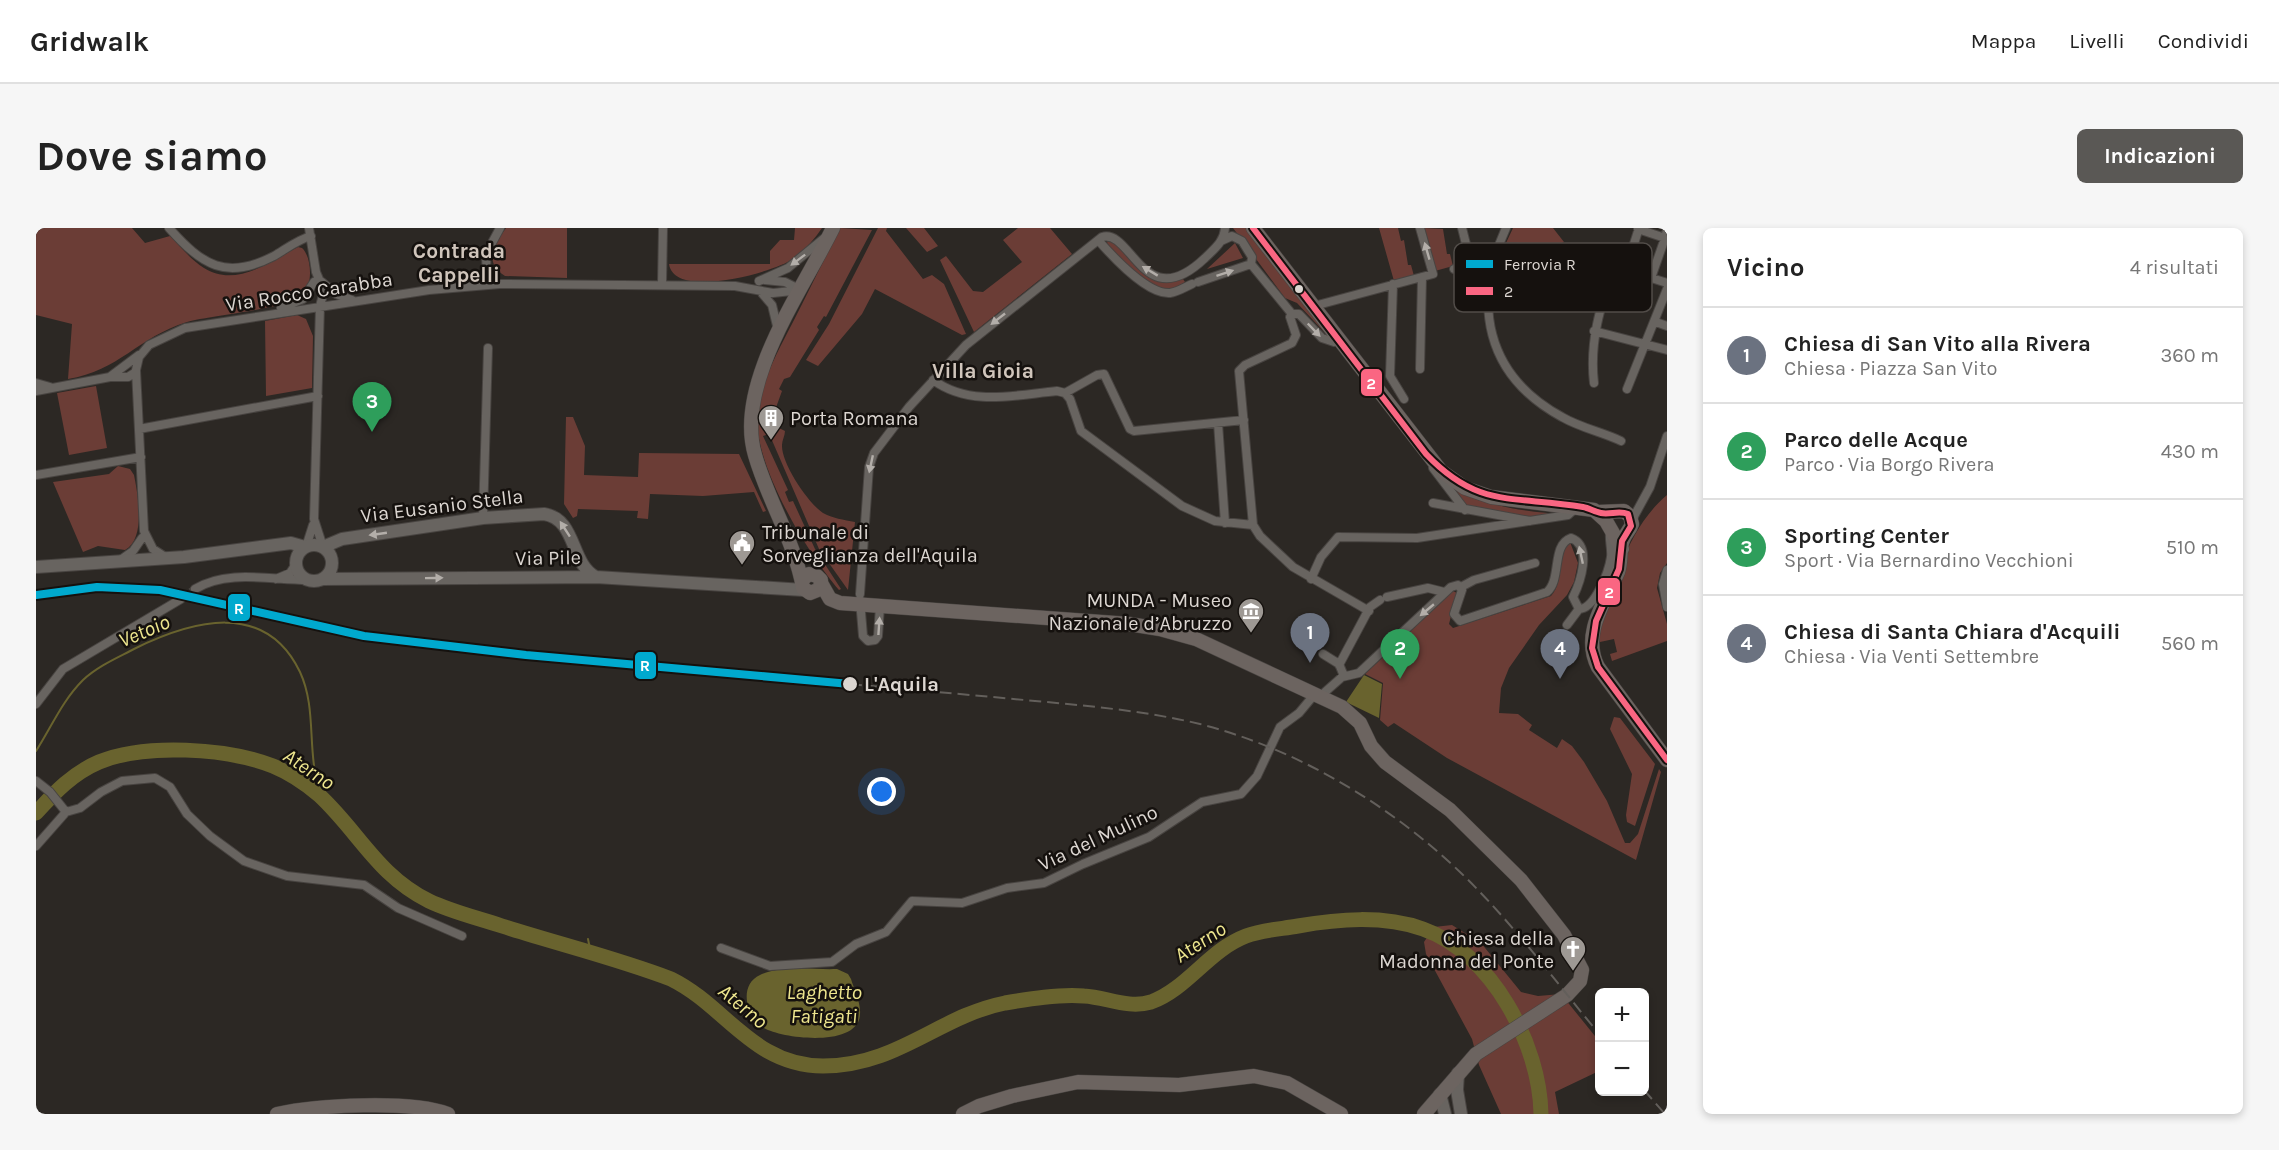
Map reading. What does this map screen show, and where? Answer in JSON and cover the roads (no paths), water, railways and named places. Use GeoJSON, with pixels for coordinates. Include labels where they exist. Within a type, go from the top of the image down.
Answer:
{"type":"FeatureCollection","features":[{"type":"Feature","properties":{"kind":"main road"},"geometry":{"type":"LineString","coordinates":[[1253,228],[1432,462],[1451,479],[1480,494],[1509,501],[1577,507],[1618,521],[1622,549],[1619,569],[1594,626],[1592,652],[1598,667],[1667,760]]}},
{"type":"Feature","properties":{"kind":"main road"},"geometry":{"type":"LineString","coordinates":[[832,229],[778,334],[756,385],[750,423],[758,466],[785,530],[810,583],[830,604],[860,598],[880,606],[1129,624],[1171,631],[1216,647],[1321,695],[1353,715],[1380,758],[1450,810],[1515,874],[1552,918],[1575,952],[1582,972],[1575,987],[1558,1001],[1476,1054],[1424,1114]]}},
{"type":"Feature","properties":{"kind":"main road"},"geometry":{"type":"LineString","coordinates":[[963,1114],[1005,1098],[1078,1082],[1179,1085],[1254,1076],[1287,1083],[1341,1114]]}},
{"type":"Feature","properties":{"kind":"main road"},"geometry":{"type":"LineString","coordinates":[[277,1114],[317,1108],[399,1107],[448,1114]]}},
{"type":"Feature","properties":{"kind":"street"},"geometry":{"type":"LineString","coordinates":[[170,228],[200,259],[215,266],[231,269],[261,262],[310,232],[317,277],[324,291],[320,306],[314,522],[306,547],[290,573],[274,579]]}},
{"type":"Feature","properties":{"kind":"street"},"geometry":{"type":"LineString","coordinates":[[487,284],[486,254],[500,228]]}},
{"type":"Feature","properties":{"kind":"street"},"geometry":{"type":"LineString","coordinates":[[662,285],[663,228]]}},
{"type":"Feature","properties":{"kind":"street"},"geometry":{"type":"LineString","coordinates":[[1221,241],[1225,228]]}},
{"type":"Feature","properties":{"kind":"street"},"geometry":{"type":"LineString","coordinates":[[1314,306],[1433,274],[1420,228]]}},
{"type":"Feature","properties":{"kind":"street"},"geometry":{"type":"LineString","coordinates":[[1462,228],[1466,243]]}},
{"type":"Feature","properties":{"kind":"street"},"geometry":{"type":"LineString","coordinates":[[1499,243],[1506,228]]}},
{"type":"Feature","properties":{"kind":"street"},"geometry":{"type":"LineString","coordinates":[[778,334],[772,305],[758,286],[795,263],[832,229]]}},
{"type":"Feature","properties":{"kind":"street"},"geometry":{"type":"LineString","coordinates":[[1639,229],[1666,232],[1652,275]]}},
{"type":"Feature","properties":{"kind":"street"},"geometry":{"type":"LineString","coordinates":[[880,606],[878,636],[871,641],[863,636],[860,598],[871,458],[909,407],[969,342],[1098,240],[1112,236],[1138,264],[1158,276],[1172,278],[1189,271],[1221,241],[1232,236],[1240,239],[1252,257],[1251,264],[1292,314]]}},
{"type":"Feature","properties":{"kind":"street"},"geometry":{"type":"LineString","coordinates":[[1098,240],[1140,280],[1155,290],[1171,293],[1251,264]]}},
{"type":"Feature","properties":{"kind":"street"},"geometry":{"type":"LineString","coordinates":[[1189,271],[1187,280],[1195,283]]}},
{"type":"Feature","properties":{"kind":"street"},"geometry":{"type":"LineString","coordinates":[[317,277],[336,294],[358,301]]}},
{"type":"Feature","properties":{"kind":"street"},"geometry":{"type":"LineString","coordinates":[[263,315],[300,301],[309,293],[317,277]]}},
{"type":"Feature","properties":{"kind":"street"},"geometry":{"type":"LineString","coordinates":[[1420,369],[1422,277]]}},
{"type":"Feature","properties":{"kind":"street"},"geometry":{"type":"LineString","coordinates":[[1652,278],[1667,283]]}},
{"type":"Feature","properties":{"kind":"street","name":"Via Rocco Carabba"},"geometry":{"type":"LineString","coordinates":[[36,391],[122,373],[145,348],[160,338],[185,328],[320,306],[487,284],[758,286],[782,281],[801,290]]}},
{"type":"Feature","properties":{"kind":"street"},"geometry":{"type":"LineString","coordinates":[[1393,284],[1390,376],[1404,399]]}},
{"type":"Feature","properties":{"kind":"street"},"geometry":{"type":"LineString","coordinates":[[1627,388],[1656,322],[1667,289]]}},
{"type":"Feature","properties":{"kind":"street"},"geometry":{"type":"LineString","coordinates":[[1488,312],[1492,338],[1507,368],[1526,391],[1559,416],[1621,441]]}},
{"type":"Feature","properties":{"kind":"street"},"geometry":{"type":"LineString","coordinates":[[1594,384],[1592,348],[1600,312]]}},
{"type":"Feature","properties":{"kind":"street"},"geometry":{"type":"LineString","coordinates":[[1292,314],[1299,314],[1324,339],[1334,342],[1339,339]]}},
{"type":"Feature","properties":{"kind":"street"},"geometry":{"type":"LineString","coordinates":[[1292,314],[1290,317],[1296,335],[1292,343],[1245,365],[1239,371],[1253,525],[1260,536],[1288,563],[1311,579],[1369,611]]}},
{"type":"Feature","properties":{"kind":"street"},"geometry":{"type":"LineString","coordinates":[[1656,322],[1667,326]]}},
{"type":"Feature","properties":{"kind":"street"},"geometry":{"type":"LineString","coordinates":[[1594,331],[1667,350]]}},
{"type":"Feature","properties":{"kind":"street"},"geometry":{"type":"LineString","coordinates":[[145,348],[139,357],[136,372],[145,537],[150,551],[146,561]]}},
{"type":"Feature","properties":{"kind":"street"},"geometry":{"type":"LineString","coordinates":[[483,518],[488,348]]}},
{"type":"Feature","properties":{"kind":"street"},"geometry":{"type":"LineString","coordinates":[[136,372],[129,368],[122,373],[137,386]]}},
{"type":"Feature","properties":{"kind":"street"},"geometry":{"type":"LineString","coordinates":[[1065,393],[1102,373],[1132,431],[1244,420]]}},
{"type":"Feature","properties":{"kind":"street"},"geometry":{"type":"LineString","coordinates":[[933,380],[951,391],[971,396],[996,398],[1053,391],[1065,393],[1071,399],[1076,420],[1083,432],[1182,506],[1200,516],[1225,524],[1253,525]]}},
{"type":"Feature","properties":{"kind":"street","name":"Via Rocco Carabba"},"geometry":{"type":"LineString","coordinates":[[36,383],[54,388]]}},
{"type":"Feature","properties":{"kind":"street"},"geometry":{"type":"LineString","coordinates":[[139,429],[318,396]]}},
{"type":"Feature","properties":{"kind":"street"},"geometry":{"type":"LineString","coordinates":[[1218,423],[1225,524]]}},
{"type":"Feature","properties":{"kind":"street"},"geometry":{"type":"LineString","coordinates":[[1567,625],[1579,609],[1587,608],[1593,601],[1608,569],[1618,521],[1650,487],[1664,454],[1667,435]]}},
{"type":"Feature","properties":{"kind":"street"},"geometry":{"type":"LineString","coordinates":[[36,475],[141,457]]}},
{"type":"Feature","properties":{"kind":"street"},"geometry":{"type":"LineString","coordinates":[[1432,462],[1437,476],[1465,510]]}},
{"type":"Feature","properties":{"kind":"street"},"geometry":{"type":"LineString","coordinates":[[1433,503],[1531,521]]}},
{"type":"Feature","properties":{"kind":"street"},"geometry":{"type":"LineString","coordinates":[[1311,579],[1321,557],[1338,537],[1417,538],[1568,515],[1577,507]]}},
{"type":"Feature","properties":{"kind":"street","name":"Via Eusanio Stella"},"geometry":{"type":"LineString","coordinates":[[323,547],[336,540],[483,518],[540,513],[554,516],[565,527],[587,571],[596,577]]}},
{"type":"Feature","properties":{"kind":"street"},"geometry":{"type":"LineString","coordinates":[[314,522],[321,536],[336,540]]}},
{"type":"Feature","properties":{"kind":"street"},"geometry":{"type":"LineString","coordinates":[[36,567],[146,561],[271,547],[290,543],[301,537],[314,522]]}},
{"type":"Feature","properties":{"kind":"street"},"geometry":{"type":"LineString","coordinates":[[195,589],[225,578],[322,579],[330,572],[331,555],[323,547],[314,522]]}},
{"type":"Feature","properties":{"kind":"street"},"geometry":{"type":"LineString","coordinates":[[145,537],[157,553],[170,558]]}},
{"type":"Feature","properties":{"kind":"street"},"geometry":{"type":"LineString","coordinates":[[115,563],[133,551],[145,537]]}},
{"type":"Feature","properties":{"kind":"street"},"geometry":{"type":"LineString","coordinates":[[1461,587],[1462,591],[1454,614],[1460,621],[1544,593],[1552,586],[1562,546],[1567,540],[1573,538],[1579,545],[1584,565],[1582,578],[1574,597],[1579,609]]}},
{"type":"Feature","properties":{"kind":"street"},"geometry":{"type":"LineString","coordinates":[[290,543],[306,547],[323,547]]}},
{"type":"Feature","properties":{"kind":"street"},"geometry":{"type":"LineString","coordinates":[[271,547],[290,551],[297,561],[299,573],[307,580]]}},
{"type":"Feature","properties":{"kind":"street"},"geometry":{"type":"LineString","coordinates":[[568,577],[580,570],[580,557]]}},
{"type":"Feature","properties":{"kind":"street"},"geometry":{"type":"LineString","coordinates":[[1321,695],[1344,676],[1360,672],[1451,587],[1461,587],[1474,580],[1535,563]]}},
{"type":"Feature","properties":{"kind":"street"},"geometry":{"type":"LineString","coordinates":[[1667,570],[1663,584],[1667,606]]}},
{"type":"Feature","properties":{"kind":"street","name":"Via Pile"},"geometry":{"type":"LineString","coordinates":[[322,579],[596,577],[774,587],[810,583]]}},
{"type":"Feature","properties":{"kind":"street"},"geometry":{"type":"LineString","coordinates":[[1339,665],[1372,604],[1428,588],[1444,592]]}},
{"type":"Feature","properties":{"kind":"street"},"geometry":{"type":"LineString","coordinates":[[36,704],[63,669],[156,616],[182,598]]}},
{"type":"Feature","properties":{"kind":"street"},"geometry":{"type":"LineString","coordinates":[[1323,654],[1339,665],[1344,676]]}},
{"type":"Feature","properties":{"kind":"street","name":"Via del Mulino"},"geometry":{"type":"LineString","coordinates":[[722,948],[770,966],[832,962],[856,944],[886,932],[906,906],[915,900],[962,903],[1007,888],[1050,881],[1083,864],[1149,837],[1202,802],[1243,793],[1257,776],[1280,727],[1321,695]]}},
{"type":"Feature","properties":{"kind":"street"},"geometry":{"type":"LineString","coordinates":[[36,846],[66,812],[80,808],[122,781],[155,778],[174,791],[187,814],[210,836],[244,861],[287,876],[364,885],[398,908],[462,936]]}},
{"type":"Feature","properties":{"kind":"street"},"geometry":{"type":"LineString","coordinates":[[38,783],[60,803],[66,812]]}},
{"type":"Feature","properties":{"kind":"street"},"geometry":{"type":"LineString","coordinates":[[1458,1073],[1459,1114]]}},
{"type":"Feature","properties":{"kind":"street"},"geometry":{"type":"LineString","coordinates":[[1440,1095],[1449,1100],[1459,1114]]}},
{"type":"Feature","properties":{"kind":"street"},"geometry":{"type":"LineString","coordinates":[[1440,1095],[1445,1114]]}},
{"type":"Feature","properties":{"kind":"water"},"geometry":{"type":"Polygon","coordinates":[[[1364,675],[1382,684],[1379,718],[1346,702],[1364,675]]]}},
{"type":"Feature","properties":{"kind":"water","name":"Laghetto Fatigati"},"geometry":{"type":"Polygon","coordinates":[[[788,969],[837,969],[848,974],[859,1005],[860,1014],[856,1025],[847,1032],[819,1038],[774,1032],[758,1023],[749,1009],[747,993],[749,986],[760,975],[788,969]]]}},
{"type":"Feature","properties":{"kind":"waterway","name":"Vetoio"},"geometry":{"type":"LineString","coordinates":[[36,751],[69,696],[83,680],[101,666],[156,639],[179,631],[202,625],[225,623],[247,625],[267,634],[285,649],[300,672],[309,704],[314,769],[324,800]]}},
{"type":"Feature","properties":{"kind":"waterway","name":"Aterno"},"geometry":{"type":"LineString","coordinates":[[36,813],[73,777],[90,766],[118,756],[139,752],[186,750],[233,755],[273,766],[298,779],[319,795],[382,866],[396,879],[429,901],[465,915],[671,979],[690,990],[759,1046],[777,1056],[799,1063],[823,1066],[849,1064],[873,1058],[959,1018],[1005,1003],[1044,997],[1074,996],[1134,1004],[1151,1002],[1176,988],[1233,942],[1258,932],[1345,920],[1376,920],[1408,925],[1423,929],[1448,941],[1470,958],[1490,980],[1521,1031],[1532,1059],[1541,1114]]}},
{"type":"Feature","properties":{"kind":"waterway"},"geometry":{"type":"LineString","coordinates":[[588,939],[591,954]]}},
{"type":"Feature","properties":{"kind":"tunnel"},"geometry":{"type":"LineString","coordinates":[[181,599],[195,589]]}},
{"type":"Feature","properties":{"kind":"railway"},"geometry":{"type":"LineString","coordinates":[[850,684],[1118,709],[1200,724],[1272,748],[1340,782],[1372,802],[1433,848],[1480,892],[1516,932],[1595,1029]]}},
{"type":"Feature","properties":{"kind":"railway"},"geometry":{"type":"LineString","coordinates":[[1649,1096],[1665,1114]]}},
{"type":"Feature","properties":{"kind":"rail line","name":"R"},"geometry":{"type":"LineString","coordinates":[[36,595],[97,587],[160,590],[364,636],[526,655],[850,684]]}},
{"type":"Feature","properties":{"kind":"place","name":"Sporting Center"},"geometry":{"type":"Point","coordinates":[372,432]}},
{"type":"Feature","properties":{"kind":"place","name":"Porta Romana"},"geometry":{"type":"Point","coordinates":[771,441]}},
{"type":"Feature","properties":{"kind":"place","name":"Tribunale di Sorveglianza dell'Aquila"},"geometry":{"type":"Point","coordinates":[742,566]}},
{"type":"Feature","properties":{"kind":"place","name":"MUNDA - Museo Nazionale d’Abruzzo"},"geometry":{"type":"Point","coordinates":[1251,634]}},
{"type":"Feature","properties":{"kind":"place","name":"Chiesa di San Vito alla Rivera"},"geometry":{"type":"Point","coordinates":[1310,663]}},
{"type":"Feature","properties":{"kind":"place","name":"Parco delle Acque"},"geometry":{"type":"Point","coordinates":[1400,679]}},
{"type":"Feature","properties":{"kind":"place","name":"Chiesa di Santa Chiara d'Acquili"},"geometry":{"type":"Point","coordinates":[1560,679]}},
{"type":"Feature","properties":{"kind":"place","name":"L'Aquila"},"geometry":{"type":"Point","coordinates":[850,684]}},
{"type":"Feature","properties":{"kind":"place","name":"Chiesa della Madonna del Ponte"},"geometry":{"type":"Point","coordinates":[1573,972]}},
{"type":"Feature","properties":{"kind":"district","name":"Contrada Cappelli"},"geometry":{"type":"Point","coordinates":[459,263]}},
{"type":"Feature","properties":{"kind":"district","name":"Villa Gioia"},"geometry":{"type":"Point","coordinates":[983,371]}}]}
